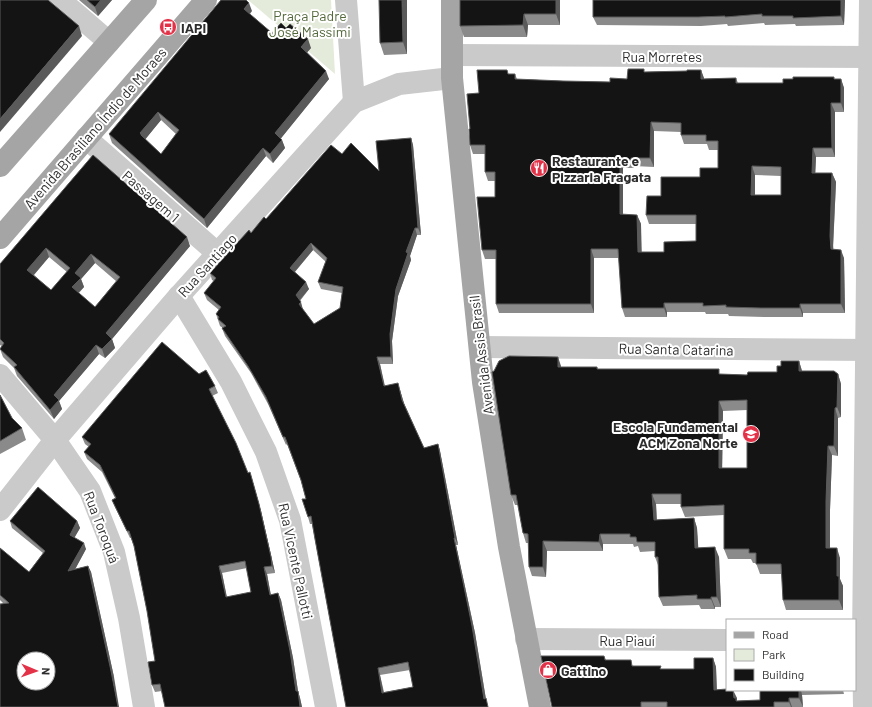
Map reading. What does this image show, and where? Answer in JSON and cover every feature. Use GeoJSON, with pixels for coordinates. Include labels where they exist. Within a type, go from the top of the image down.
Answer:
{"type":"FeatureCollection","features":[{"type":"Feature","properties":{"kind":"main road"},"geometry":{"type":"LineString","coordinates":[[0,166],[146,0]]}},
{"type":"Feature","properties":{"kind":"main road","name":"Avenida Brasiliano Índio de Moraes"},"geometry":{"type":"LineString","coordinates":[[0,238],[206,0]]}},
{"type":"Feature","properties":{"kind":"main road","name":"Avenida Assis Brasil"},"geometry":{"type":"LineString","coordinates":[[452,0],[452,78],[483,382],[509,547],[540,707]]}},
{"type":"Feature","properties":{"kind":"street"},"geometry":{"type":"LineString","coordinates":[[60,0],[109,42]]}},
{"type":"Feature","properties":{"kind":"street"},"geometry":{"type":"LineString","coordinates":[[346,0],[354,102]]}},
{"type":"Feature","properties":{"kind":"street"},"geometry":{"type":"LineString","coordinates":[[864,707],[863,641],[869,350],[870,0]]}},
{"type":"Feature","properties":{"kind":"street","name":"Rua Morretes"},"geometry":{"type":"LineString","coordinates":[[452,55],[871,57]]}},
{"type":"Feature","properties":{"kind":"street","name":"Rua Santiago"},"geometry":{"type":"LineString","coordinates":[[0,510],[55,440],[179,296],[354,102],[399,84],[452,78]]}},
{"type":"Feature","properties":{"kind":"street","name":"Passagem 1"},"geometry":{"type":"LineString","coordinates":[[86,138],[217,253]]}},
{"type":"Feature","properties":{"kind":"street","name":"Rua Vicente Pallotti"},"geometry":{"type":"LineString","coordinates":[[179,296],[231,382],[266,452],[290,520],[326,707]]}},
{"type":"Feature","properties":{"kind":"street","name":"Rua Santa Catarina"},"geometry":{"type":"LineString","coordinates":[[480,347],[869,350]]}},
{"type":"Feature","properties":{"kind":"street","name":"Rua Toroquá"},"geometry":{"type":"LineString","coordinates":[[0,374],[55,440],[90,491],[114,552],[129,618],[144,707]]}},
{"type":"Feature","properties":{"kind":"street","name":"Rua Piauí"},"geometry":{"type":"LineString","coordinates":[[526,639],[726,640]]}},
{"type":"Feature","properties":{"kind":"green space","name":"Praça Padre José Massimi"},"geometry":{"type":"Polygon","coordinates":[[[248,0],[331,0],[335,74],[248,0]]]}},
{"type":"Feature","properties":{"kind":"building"},"geometry":{"type":"Polygon","coordinates":[[[0,0],[48,0],[79,26],[0,119],[0,0]]]}},
{"type":"Feature","properties":{"kind":"building"},"geometry":{"type":"Polygon","coordinates":[[[87,0],[101,0],[95,7],[87,0]]]}},
{"type":"Feature","properties":{"kind":"building"},"geometry":{"type":"Polygon","coordinates":[[[221,0],[246,0],[249,3],[244,9],[272,33],[281,23],[286,28],[290,24],[308,39],[301,47],[326,71],[275,133],[282,140],[270,154],[263,148],[204,219],[109,134],[221,0]],[[158,112],[140,133],[161,154],[179,130],[158,112]]]}},
{"type":"Feature","properties":{"kind":"building"},"geometry":{"type":"Polygon","coordinates":[[[379,0],[402,0],[403,42],[380,43],[379,0]]]}},
{"type":"Feature","properties":{"kind":"building"},"geometry":{"type":"Polygon","coordinates":[[[460,0],[556,0],[556,14],[524,14],[523,25],[460,26],[460,0]]]}},
{"type":"Feature","properties":{"kind":"building"},"geometry":{"type":"Polygon","coordinates":[[[593,0],[841,0],[841,16],[793,18],[793,16],[762,16],[762,14],[725,17],[593,17],[593,0]]]}},
{"type":"Feature","properties":{"kind":"building"},"geometry":{"type":"Polygon","coordinates":[[[628,69],[644,69],[644,72],[701,70],[701,79],[736,78],[736,83],[783,83],[783,79],[793,79],[793,77],[834,77],[834,79],[841,79],[841,103],[831,103],[832,148],[813,148],[812,173],[832,173],[830,236],[831,249],[841,250],[841,304],[800,304],[800,308],[761,308],[726,307],[726,305],[703,306],[703,303],[664,303],[664,308],[622,308],[618,249],[591,249],[591,304],[496,304],[496,250],[482,250],[477,197],[495,197],[495,172],[485,172],[485,145],[470,145],[467,94],[479,93],[477,70],[507,70],[508,74],[515,74],[515,79],[610,82],[610,78],[627,79],[628,69]],[[651,122],[650,158],[631,158],[631,160],[620,159],[620,214],[637,215],[638,252],[664,252],[664,242],[696,241],[696,215],[646,215],[647,196],[661,196],[661,177],[700,177],[700,168],[718,168],[718,141],[706,141],[706,135],[681,135],[681,123],[651,122]],[[752,166],[751,195],[781,195],[781,167],[752,166]]]}},
{"type":"Feature","properties":{"kind":"building"},"geometry":{"type":"Polygon","coordinates":[[[411,138],[418,228],[415,228],[406,252],[408,253],[396,289],[390,334],[391,357],[377,357],[384,386],[398,383],[402,400],[424,448],[438,444],[484,699],[486,698],[488,707],[346,707],[311,516],[308,517],[302,499],[306,499],[301,480],[285,437],[283,437],[266,397],[248,366],[222,328],[226,326],[218,319],[219,317],[216,314],[221,307],[204,293],[216,278],[210,273],[249,230],[251,233],[264,217],[266,219],[331,145],[342,154],[351,143],[379,171],[376,141],[411,138]],[[311,243],[290,268],[306,282],[296,295],[301,302],[299,304],[314,324],[340,308],[343,287],[318,282],[327,258],[311,243]],[[408,662],[378,668],[382,693],[413,687],[408,662]]]}},
{"type":"Feature","properties":{"kind":"building"},"geometry":{"type":"Polygon","coordinates":[[[93,155],[187,237],[106,333],[112,339],[102,349],[96,345],[54,395],[59,400],[50,410],[14,367],[17,365],[0,349],[4,343],[0,339],[0,264],[93,155]],[[46,248],[27,270],[51,290],[70,268],[46,248]],[[91,254],[75,273],[81,278],[72,287],[95,307],[120,277],[91,254]]]}},
{"type":"Feature","properties":{"kind":"building"},"geometry":{"type":"Polygon","coordinates":[[[162,342],[199,374],[206,370],[215,386],[209,389],[236,443],[248,473],[250,472],[259,504],[272,566],[264,567],[270,595],[278,593],[300,707],[165,707],[160,684],[152,685],[148,662],[155,661],[134,546],[129,531],[127,531],[112,500],[116,498],[100,465],[84,452],[91,444],[82,437],[162,342]],[[245,561],[219,566],[226,597],[251,592],[245,561]]]}},
{"type":"Feature","properties":{"kind":"building"},"geometry":{"type":"Polygon","coordinates":[[[509,356],[558,357],[558,367],[597,367],[597,369],[719,369],[719,374],[747,375],[748,372],[777,372],[777,366],[781,366],[781,361],[799,361],[799,371],[834,371],[838,374],[837,407],[835,408],[834,446],[828,446],[826,548],[837,548],[839,600],[783,600],[781,564],[756,564],[756,553],[749,553],[749,549],[724,549],[724,505],[681,507],[681,494],[652,494],[654,520],[694,518],[695,548],[715,547],[717,597],[711,597],[711,599],[697,599],[697,595],[659,597],[658,557],[655,557],[655,542],[637,542],[636,537],[630,537],[630,534],[600,534],[599,542],[543,541],[543,567],[529,567],[528,534],[523,533],[516,495],[511,495],[492,372],[499,361],[509,356]],[[747,400],[719,401],[719,468],[747,468],[747,400]]]}},
{"type":"Feature","properties":{"kind":"building"},"geometry":{"type":"Polygon","coordinates":[[[0,395],[12,418],[22,428],[0,441],[0,395]]]}},
{"type":"Feature","properties":{"kind":"building"},"geometry":{"type":"Polygon","coordinates":[[[38,487],[77,521],[70,535],[84,543],[68,571],[88,566],[118,707],[0,707],[0,604],[9,603],[0,595],[0,548],[29,572],[45,551],[10,521],[38,487]]]}},
{"type":"Feature","properties":{"kind":"building"},"geometry":{"type":"Polygon","coordinates":[[[541,656],[604,656],[605,660],[631,660],[632,666],[661,666],[660,669],[694,669],[694,658],[713,658],[714,690],[726,689],[726,691],[733,691],[736,701],[760,700],[760,691],[799,691],[799,698],[789,698],[789,702],[774,702],[774,707],[667,707],[667,702],[641,702],[641,707],[552,707],[541,656]]]}},
{"type":"Feature","properties":{"kind":"place","name":"IAPI"},"geometry":{"type":"Point","coordinates":[168,27]}},
{"type":"Feature","properties":{"kind":"place","name":"Restaurante e Pizzaria Fragata"},"geometry":{"type":"Point","coordinates":[539,168]}},
{"type":"Feature","properties":{"kind":"place","name":"Escola Fundamental ACM Zona Norte"},"geometry":{"type":"Point","coordinates":[751,434]}},
{"type":"Feature","properties":{"kind":"place","name":"Gattino"},"geometry":{"type":"Point","coordinates":[548,670]}}]}
